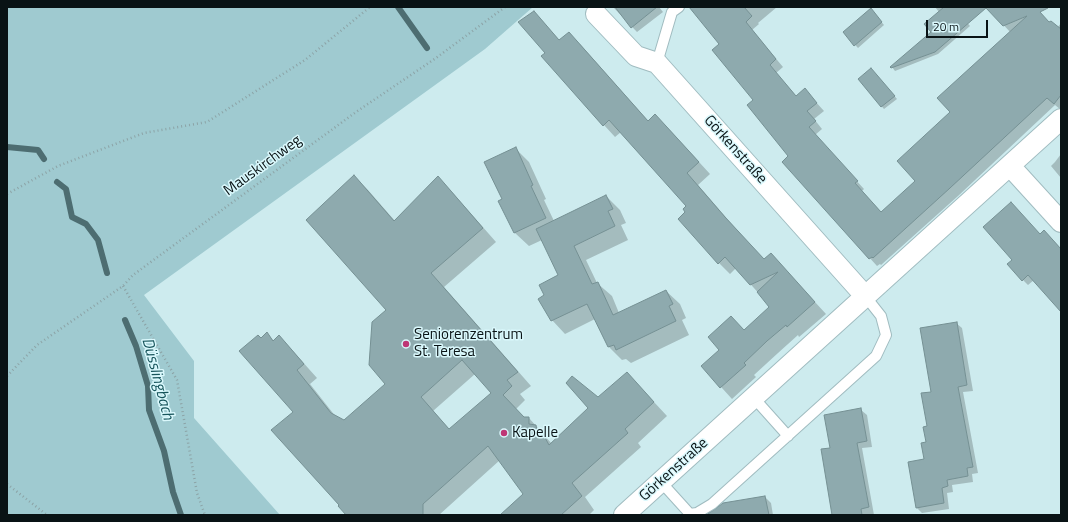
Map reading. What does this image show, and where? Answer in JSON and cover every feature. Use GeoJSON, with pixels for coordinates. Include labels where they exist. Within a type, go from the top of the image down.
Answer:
{"type":"FeatureCollection","features":[{"type":"Feature","properties":{"kind":"street","name":"Görkenstraße"},"geometry":{"type":"LineString","coordinates":[[596,14],[636,56],[657,63],[866,297]]}},
{"type":"Feature","properties":{"kind":"street","name":"Görkenstraße"},"geometry":{"type":"LineString","coordinates":[[624,515],[1061,119]]}},
{"type":"Feature","properties":{"kind":"street"},"geometry":{"type":"LineString","coordinates":[[1010,166],[1061,222]]}},
{"type":"Feature","properties":{"kind":"lane"},"geometry":{"type":"LineString","coordinates":[[657,63],[672,12],[679,7]]}},
{"type":"Feature","properties":{"kind":"lane"},"geometry":{"type":"LineString","coordinates":[[661,482],[690,514],[697,513],[712,504],[788,436],[876,356],[886,335],[881,316],[866,297]]}},
{"type":"Feature","properties":{"kind":"lane"},"geometry":{"type":"LineString","coordinates":[[754,398],[788,436]]}},
{"type":"Feature","properties":{"kind":"path"},"geometry":{"type":"LineString","coordinates":[[7,194],[58,166],[144,133],[207,122],[305,60],[370,7]]}},
{"type":"Feature","properties":{"kind":"path","name":"Mauskirchweg"},"geometry":{"type":"LineString","coordinates":[[7,376],[38,345],[123,286],[133,275],[356,112],[436,58],[505,7]]}},
{"type":"Feature","properties":{"kind":"path"},"geometry":{"type":"LineString","coordinates":[[123,286],[177,380],[197,493],[205,515]]}},
{"type":"Feature","properties":{"kind":"path"},"geometry":{"type":"LineString","coordinates":[[7,484],[47,515]]}},
{"type":"Feature","properties":{"kind":"shaded area"},"geometry":{"type":"Polygon","coordinates":[[[7,7],[533,7],[485,49],[144,295],[194,361],[194,418],[280,515],[7,515],[7,7]]]}},
{"type":"Feature","properties":{"kind":"building"},"geometry":{"type":"Polygon","coordinates":[[[615,7],[657,7],[631,28],[615,7]]]}},
{"type":"Feature","properties":{"kind":"building"},"geometry":{"type":"Polygon","coordinates":[[[689,7],[744,7],[752,16],[746,22],[776,59],[770,65],[796,96],[805,88],[817,103],[807,111],[816,121],[809,127],[858,181],[855,183],[881,212],[915,181],[897,161],[950,112],[937,98],[1027,16],[1003,26],[986,8],[935,52],[891,68],[890,67],[931,32],[924,24],[944,7],[1048,7],[1040,12],[1049,22],[1051,21],[1061,29],[1061,95],[1054,104],[1047,98],[873,258],[872,257],[869,259],[782,162],[788,156],[747,105],[753,100],[712,50],[719,44],[689,7]]]}},
{"type":"Feature","properties":{"kind":"building"},"geometry":{"type":"Polygon","coordinates":[[[871,8],[882,22],[854,46],[843,32],[871,8]]]}},
{"type":"Feature","properties":{"kind":"building"},"geometry":{"type":"Polygon","coordinates":[[[534,11],[559,40],[569,32],[648,121],[655,114],[699,162],[687,173],[764,259],[771,253],[815,302],[787,327],[786,325],[767,341],[744,363],[746,365],[720,388],[701,366],[719,350],[708,337],[731,316],[744,330],[769,307],[757,292],[778,272],[750,285],[725,257],[718,264],[678,219],[685,212],[683,209],[686,206],[609,120],[603,126],[541,56],[545,53],[518,22],[534,11]]]}},
{"type":"Feature","properties":{"kind":"building"},"geometry":{"type":"Polygon","coordinates":[[[871,68],[895,96],[881,107],[858,79],[871,68]]]}},
{"type":"Feature","properties":{"kind":"building"},"geometry":{"type":"Polygon","coordinates":[[[516,147],[533,185],[531,186],[546,218],[514,233],[498,201],[502,199],[484,162],[516,147]]]}},
{"type":"Feature","properties":{"kind":"building","name":"Seniorenzentrum St. Teresa"},"geometry":{"type":"Polygon","coordinates":[[[354,175],[394,221],[438,176],[483,228],[431,273],[518,372],[507,380],[512,386],[503,395],[524,417],[529,417],[529,424],[536,425],[537,431],[542,432],[549,445],[588,408],[566,383],[572,376],[598,397],[627,372],[654,402],[625,429],[628,433],[572,483],[582,496],[561,515],[500,515],[523,494],[488,446],[423,504],[423,515],[346,515],[338,506],[339,505],[271,430],[293,412],[239,351],[258,335],[261,338],[267,332],[273,341],[279,335],[304,364],[297,370],[331,413],[344,420],[385,384],[369,365],[372,322],[386,310],[306,220],[354,175]],[[462,360],[421,397],[449,429],[491,393],[462,360]]]}},
{"type":"Feature","properties":{"kind":"building"},"geometry":{"type":"Polygon","coordinates":[[[606,195],[613,209],[608,211],[615,226],[574,246],[592,284],[598,282],[613,315],[666,290],[673,304],[669,306],[676,321],[616,350],[614,345],[608,347],[587,304],[551,321],[538,299],[544,295],[539,285],[558,275],[536,229],[606,195]]]}},
{"type":"Feature","properties":{"kind":"building"},"geometry":{"type":"Polygon","coordinates":[[[1011,202],[1040,234],[1044,230],[1061,249],[1061,312],[1028,275],[1022,281],[1007,264],[1012,260],[983,227],[1011,202]]]}},
{"type":"Feature","properties":{"kind":"building"},"geometry":{"type":"Polygon","coordinates":[[[957,322],[967,385],[958,387],[973,467],[967,468],[968,476],[947,480],[948,486],[942,488],[944,503],[916,508],[908,462],[924,459],[921,443],[926,442],[923,427],[927,426],[921,393],[931,392],[920,328],[957,322]]]}},
{"type":"Feature","properties":{"kind":"building"},"geometry":{"type":"Polygon","coordinates":[[[861,408],[867,441],[857,443],[869,507],[861,509],[862,515],[832,515],[821,449],[830,448],[824,415],[861,408]]]}},
{"type":"Feature","properties":{"kind":"building"},"geometry":{"type":"Polygon","coordinates":[[[765,496],[769,515],[706,515],[723,503],[765,496]]]}},
{"type":"Feature","properties":{"kind":"waterway"},"geometry":{"type":"LineString","coordinates":[[398,7],[427,48]]}},
{"type":"Feature","properties":{"kind":"waterway","name":"Düsslingbach"},"geometry":{"type":"LineString","coordinates":[[7,147],[38,150],[44,159]]}},
{"type":"Feature","properties":{"kind":"waterway","name":"Düsslingbach"},"geometry":{"type":"LineString","coordinates":[[57,182],[66,189],[72,217],[86,224],[98,240],[107,273]]}},
{"type":"Feature","properties":{"kind":"waterway","name":"Düsslingbach"},"geometry":{"type":"LineString","coordinates":[[125,320],[136,346],[148,386],[149,410],[164,451],[173,492],[181,515]]}},
{"type":"Feature","properties":{"kind":"place","name":"Seniorenzentrum St. Teresa"},"geometry":{"type":"Point","coordinates":[406,344]}},
{"type":"Feature","properties":{"kind":"place","name":"Kapelle"},"geometry":{"type":"Point","coordinates":[504,433]}}]}
